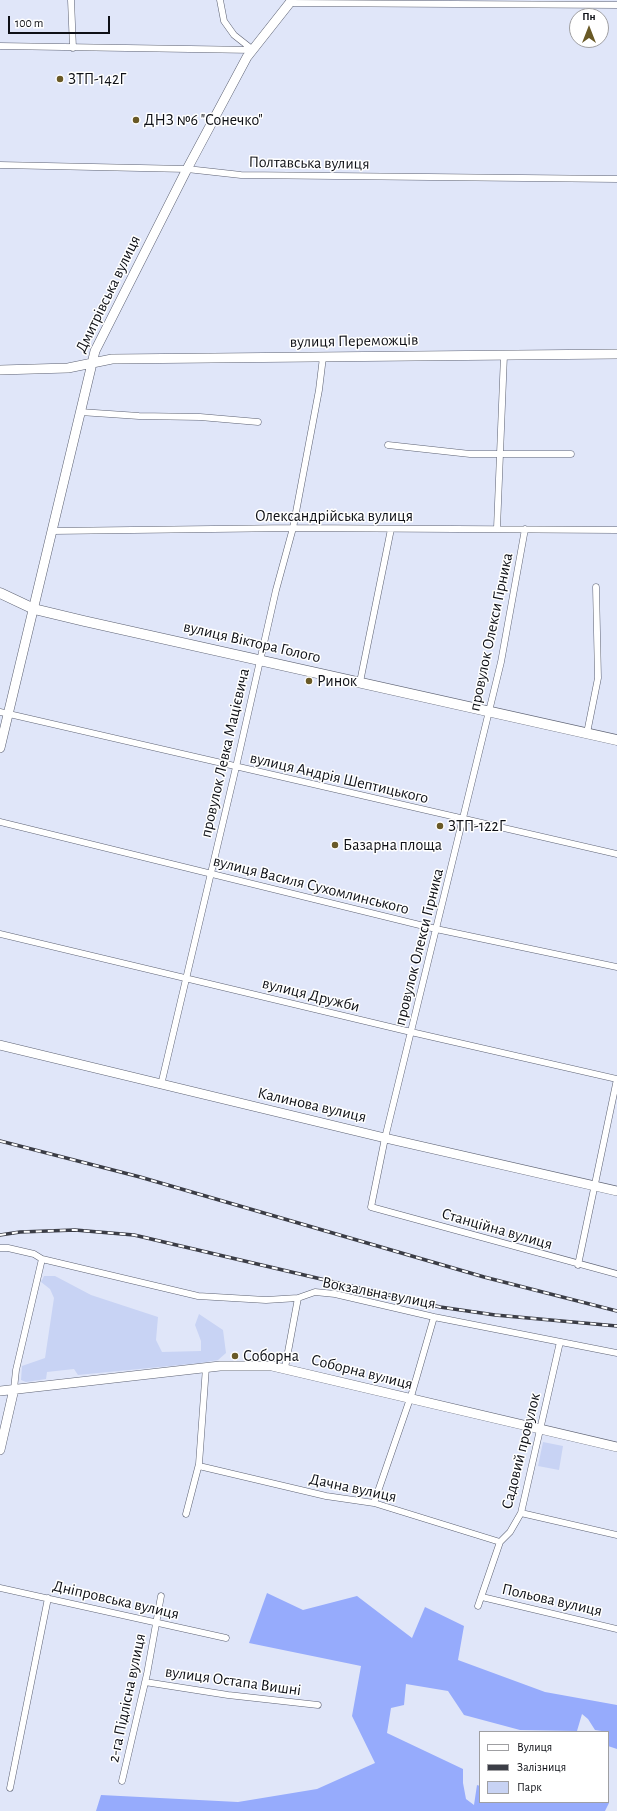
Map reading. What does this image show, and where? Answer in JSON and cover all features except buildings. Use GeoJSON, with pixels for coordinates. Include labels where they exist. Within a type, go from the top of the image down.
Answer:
{"type":"FeatureCollection","features":[{"type":"Feature","properties":{"kind":"main road","name":"вулиця Віктора Голого"},"geometry":{"type":"LineString","coordinates":[[0,593],[34,609],[617,740]]}},
{"type":"Feature","properties":{"kind":"street"},"geometry":{"type":"LineString","coordinates":[[71,0],[73,48]]}},
{"type":"Feature","properties":{"kind":"street"},"geometry":{"type":"LineString","coordinates":[[220,0],[224,21],[234,35],[252,50]]}},
{"type":"Feature","properties":{"kind":"street"},"geometry":{"type":"LineString","coordinates":[[291,2],[617,5]]}},
{"type":"Feature","properties":{"kind":"street","name":"Дмитрівська вулиця"},"geometry":{"type":"LineString","coordinates":[[0,748],[4,714],[34,609],[91,362],[99,340],[187,169],[252,50],[291,2]]}},
{"type":"Feature","properties":{"kind":"street"},"geometry":{"type":"LineString","coordinates":[[0,46],[252,50]]}},
{"type":"Feature","properties":{"kind":"street","name":"Полтавська вулиця"},"geometry":{"type":"LineString","coordinates":[[0,165],[187,169],[249,175],[617,179]]}},
{"type":"Feature","properties":{"kind":"street","name":"вулиця Переможців"},"geometry":{"type":"LineString","coordinates":[[0,370],[68,368],[91,362],[112,359],[617,354]]}},
{"type":"Feature","properties":{"kind":"street","name":"провулок Олекси Гірника"},"geometry":{"type":"LineString","coordinates":[[497,528],[504,355]]}},
{"type":"Feature","properties":{"kind":"street","name":"провулок Левка Мацієвича"},"geometry":{"type":"LineString","coordinates":[[161,1084],[260,659],[293,528],[319,390],[323,356]]}},
{"type":"Feature","properties":{"kind":"street"},"geometry":{"type":"LineString","coordinates":[[80,412],[200,417],[258,422]]}},
{"type":"Feature","properties":{"kind":"street"},"geometry":{"type":"LineString","coordinates":[[388,445],[470,454],[571,454]]}},
{"type":"Feature","properties":{"kind":"street","name":"Олександрійська вулиця"},"geometry":{"type":"LineString","coordinates":[[52,531],[293,528],[497,528],[617,530]]}},
{"type":"Feature","properties":{"kind":"street"},"geometry":{"type":"LineString","coordinates":[[360,682],[391,529]]}},
{"type":"Feature","properties":{"kind":"street","name":"провулок Олекси Гірника"},"geometry":{"type":"LineString","coordinates":[[370,1207],[385,1138],[464,819],[500,662],[525,529]]}},
{"type":"Feature","properties":{"kind":"street"},"geometry":{"type":"LineString","coordinates":[[587,733],[598,678],[596,587]]}},
{"type":"Feature","properties":{"kind":"street","name":"вулиця Андрія Шептицького"},"geometry":{"type":"LineString","coordinates":[[4,714],[617,854]]}},
{"type":"Feature","properties":{"kind":"street","name":"вулиця Василя Сухомлинського"},"geometry":{"type":"LineString","coordinates":[[0,822],[436,929],[617,967]]}},
{"type":"Feature","properties":{"kind":"street","name":"вулиця Дружби"},"geometry":{"type":"LineString","coordinates":[[0,934],[411,1032],[617,1079]]}},
{"type":"Feature","properties":{"kind":"street","name":"Калинова вулиця"},"geometry":{"type":"LineString","coordinates":[[0,1045],[385,1138],[617,1191]]}},
{"type":"Feature","properties":{"kind":"street"},"geometry":{"type":"LineString","coordinates":[[578,1265],[617,1079]]}},
{"type":"Feature","properties":{"kind":"street","name":"Станційна вулиця"},"geometry":{"type":"LineString","coordinates":[[370,1207],[578,1265],[617,1274]]}},
{"type":"Feature","properties":{"kind":"street","name":"Вокзальна вулиця"},"geometry":{"type":"LineString","coordinates":[[0,1248],[8,1248],[34,1254],[42,1259],[198,1296],[266,1300],[298,1298],[315,1292],[335,1294],[434,1317],[617,1353]]}},
{"type":"Feature","properties":{"kind":"street"},"geometry":{"type":"LineString","coordinates":[[0,1450],[14,1389],[16,1370],[42,1259]]}},
{"type":"Feature","properties":{"kind":"street"},"geometry":{"type":"LineString","coordinates":[[285,1368],[298,1298]]}},
{"type":"Feature","properties":{"kind":"street"},"geometry":{"type":"LineString","coordinates":[[374,1503],[409,1400],[434,1317]]}},
{"type":"Feature","properties":{"kind":"street","name":"Садовий провулок"},"geometry":{"type":"LineString","coordinates":[[478,1606],[500,1542],[510,1532],[521,1513],[560,1342]]}},
{"type":"Feature","properties":{"kind":"street","name":"Соборна вулиця"},"geometry":{"type":"LineString","coordinates":[[0,1391],[206,1367],[246,1365],[285,1368],[409,1400],[617,1447]]}},
{"type":"Feature","properties":{"kind":"street"},"geometry":{"type":"LineString","coordinates":[[186,1514],[199,1466],[206,1367]]}},
{"type":"Feature","properties":{"kind":"street","name":"Дачна вулиця"},"geometry":{"type":"LineString","coordinates":[[199,1466],[326,1496],[374,1503],[500,1542]]}},
{"type":"Feature","properties":{"kind":"street"},"geometry":{"type":"LineString","coordinates":[[521,1513],[617,1535]]}},
{"type":"Feature","properties":{"kind":"street","name":"Дніпровська вулиця"},"geometry":{"type":"LineString","coordinates":[[0,1588],[226,1638]]}},
{"type":"Feature","properties":{"kind":"street","name":"2-га Підлісна вулиця"},"geometry":{"type":"LineString","coordinates":[[122,1781],[145,1682],[161,1596]]}},
{"type":"Feature","properties":{"kind":"street","name":"Польова вулиця"},"geometry":{"type":"LineString","coordinates":[[482,1596],[617,1629]]}},
{"type":"Feature","properties":{"kind":"street"},"geometry":{"type":"LineString","coordinates":[[10,1788],[48,1598]]}},
{"type":"Feature","properties":{"kind":"street","name":"вулиця Остапа Вишні"},"geometry":{"type":"LineString","coordinates":[[145,1682],[228,1695],[318,1705]]}},
{"type":"Feature","properties":{"kind":"green space"},"geometry":{"type":"Polygon","coordinates":[[[44,1276],[55,1276],[91,1295],[158,1317],[156,1340],[162,1352],[201,1351],[201,1341],[195,1325],[199,1314],[223,1330],[226,1353],[218,1360],[200,1363],[78,1375],[74,1369],[47,1372],[46,1379],[26,1382],[21,1380],[22,1366],[45,1358],[54,1298],[50,1289],[41,1282],[44,1276]]]}},
{"type":"Feature","properties":{"kind":"green space"},"geometry":{"type":"Polygon","coordinates":[[[543,1442],[563,1446],[559,1470],[538,1466],[543,1442]]]}},
{"type":"Feature","properties":{"kind":"shaded area"},"geometry":{"type":"Polygon","coordinates":[[[267,1593],[303,1610],[357,1596],[412,1638],[425,1607],[464,1626],[458,1660],[545,1692],[617,1705],[617,1749],[609,1746],[609,1731],[595,1730],[588,1719],[582,1714],[577,1731],[520,1730],[464,1715],[448,1691],[406,1684],[404,1705],[391,1708],[387,1733],[463,1769],[463,1783],[466,1799],[474,1805],[477,1785],[479,1786],[479,1803],[609,1803],[605,1811],[96,1811],[101,1795],[238,1802],[317,1789],[375,1763],[352,1716],[361,1666],[249,1643],[267,1593]]]}},
{"type":"Feature","properties":{"kind":"railway"},"geometry":{"type":"LineString","coordinates":[[0,1141],[140,1177],[484,1277],[617,1311]]}},
{"type":"Feature","properties":{"kind":"railway"},"geometry":{"type":"LineString","coordinates":[[0,1235],[20,1232],[75,1230],[134,1235],[440,1307],[495,1315],[617,1326]]}},
{"type":"Feature","properties":{"kind":"place","name":"ЗТП-142Г"},"geometry":{"type":"Point","coordinates":[60,79]}},
{"type":"Feature","properties":{"kind":"place","name":"ДНЗ №6 \"Сонечко\""},"geometry":{"type":"Point","coordinates":[136,120]}},
{"type":"Feature","properties":{"kind":"place","name":"Ринок"},"geometry":{"type":"Point","coordinates":[309,681]}},
{"type":"Feature","properties":{"kind":"place","name":"ЗТП-122Г"},"geometry":{"type":"Point","coordinates":[440,826]}},
{"type":"Feature","properties":{"kind":"place","name":"Базарна площа"},"geometry":{"type":"Point","coordinates":[335,845]}},
{"type":"Feature","properties":{"kind":"place","name":"Соборна"},"geometry":{"type":"Point","coordinates":[235,1356]}}]}
